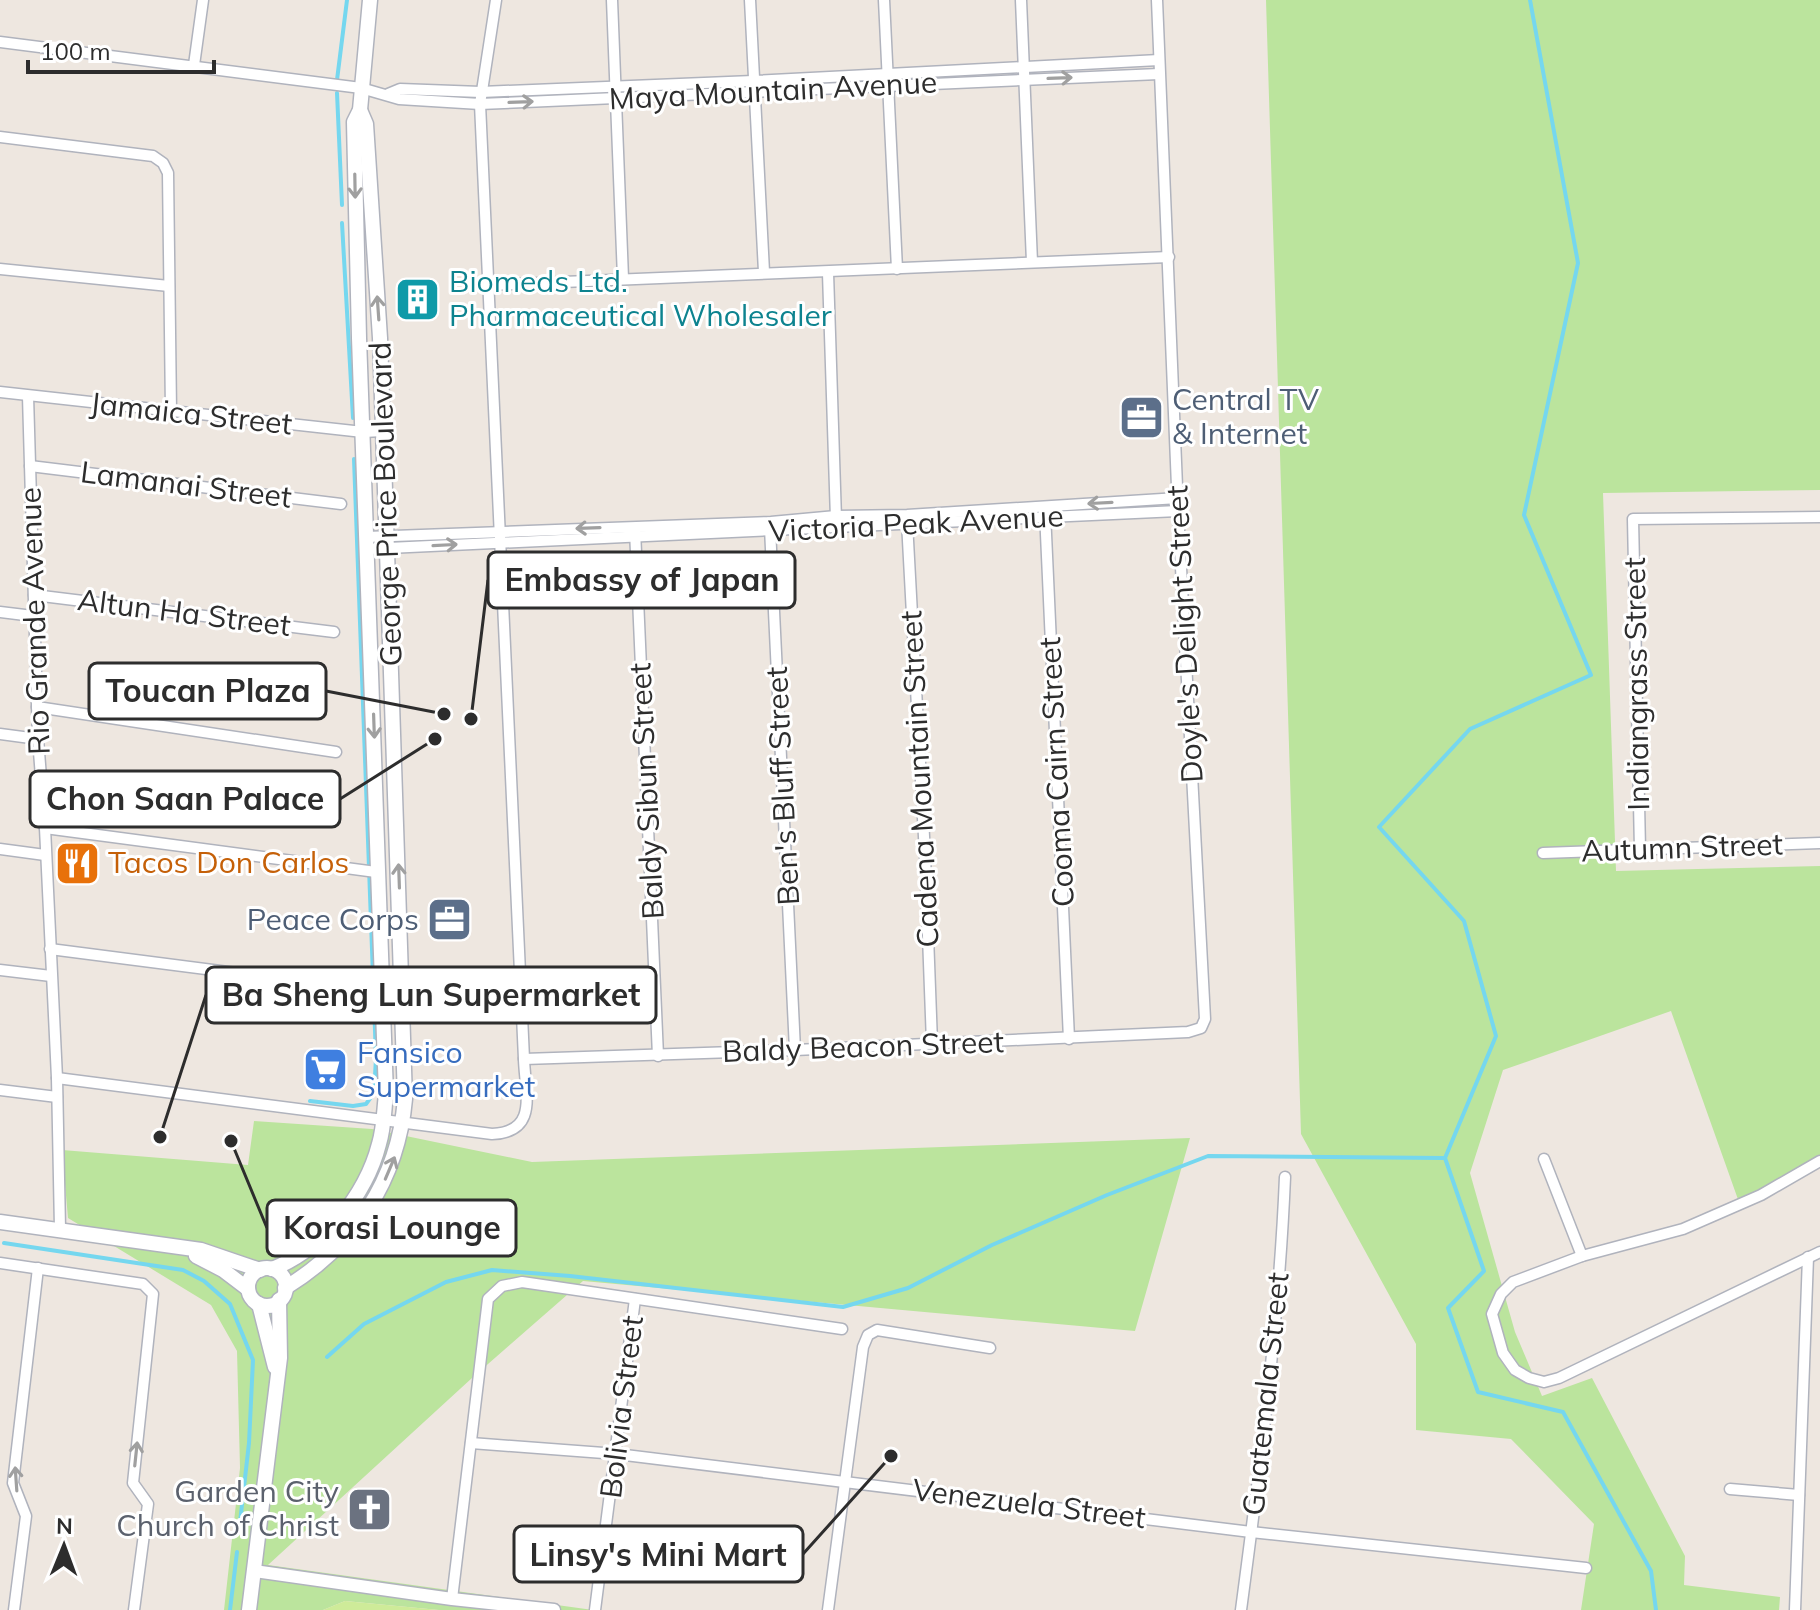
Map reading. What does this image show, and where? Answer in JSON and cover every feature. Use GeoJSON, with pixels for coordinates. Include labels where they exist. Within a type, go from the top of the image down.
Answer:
{"type":"FeatureCollection","features":[{"type":"Feature","properties":{"kind":"main road","name":"George Price Boulevard"},"geometry":{"type":"LineString","coordinates":[[266,1269],[307,1248],[347,1207],[374,1160],[384,1119],[387,1076],[366,543],[354,122],[360,110],[370,0]]}},
{"type":"Feature","properties":{"kind":"main road","name":"George Price Boulevard"},"geometry":{"type":"LineString","coordinates":[[282,1294],[323,1260],[362,1217],[390,1172],[403,1122],[405,1079],[380,338],[366,124],[360,110]]}},
{"type":"Feature","properties":{"kind":"main road"},"geometry":{"type":"LineString","coordinates":[[376,782],[396,781]]}},
{"type":"Feature","properties":{"kind":"main road"},"geometry":{"type":"LineString","coordinates":[[347,1207],[362,1217]]}},
{"type":"Feature","properties":{"kind":"main road"},"geometry":{"type":"LineString","coordinates":[[0,1222],[211,1253],[282,1276],[281,1348],[249,1610]]}},
{"type":"Feature","properties":{"kind":"main road"},"geometry":{"type":"LineString","coordinates":[[185,1250],[223,1270],[248,1289]]}},
{"type":"Feature","properties":{"kind":"main road"},"geometry":{"type":"LineString","coordinates":[[266,1269],[251,1277],[248,1289],[259,1304],[278,1375]]}},
{"type":"Feature","properties":{"kind":"main road"},"geometry":{"type":"LineString","coordinates":[[259,1304],[270,1305],[282,1294]]}},
{"type":"Feature","properties":{"kind":"street"},"geometry":{"type":"LineString","coordinates":[[194,65],[203,0]]}},
{"type":"Feature","properties":{"kind":"street"},"geometry":{"type":"LineString","coordinates":[[57,1078],[492,1134],[508,1133],[523,1123],[526,1112],[524,1059],[480,104],[496,0]]}},
{"type":"Feature","properties":{"kind":"street"},"geometry":{"type":"LineString","coordinates":[[612,0],[623,278]]}},
{"type":"Feature","properties":{"kind":"street"},"geometry":{"type":"LineString","coordinates":[[750,0],[764,272]]}},
{"type":"Feature","properties":{"kind":"street"},"geometry":{"type":"LineString","coordinates":[[884,0],[897,269]]}},
{"type":"Feature","properties":{"kind":"street"},"geometry":{"type":"LineString","coordinates":[[1021,0],[1032,262]]}},
{"type":"Feature","properties":{"kind":"street","name":"Doyle's Delight Street"},"geometry":{"type":"LineString","coordinates":[[1157,0],[1178,511],[1205,1019],[1201,1028]]}},
{"type":"Feature","properties":{"kind":"street","name":"Maya Mountain Avenue"},"geometry":{"type":"LineString","coordinates":[[0,42],[361,88],[399,99],[480,104],[887,79],[1023,74],[1159,74]]}},
{"type":"Feature","properties":{"kind":"street","name":"Maya Mountain Avenue"},"geometry":{"type":"LineString","coordinates":[[1023,74],[1159,60]]}},
{"type":"Feature","properties":{"kind":"street","name":"Maya Mountain Avenue"},"geometry":{"type":"LineString","coordinates":[[388,94],[400,89],[481,92],[615,85],[753,87]]}},
{"type":"Feature","properties":{"kind":"street"},"geometry":{"type":"LineString","coordinates":[[0,137],[153,156],[163,163],[168,173],[171,411]]}},
{"type":"Feature","properties":{"kind":"street"},"geometry":{"type":"LineString","coordinates":[[488,285],[1169,257]]}},
{"type":"Feature","properties":{"kind":"street"},"geometry":{"type":"LineString","coordinates":[[0,269],[169,286]]}},
{"type":"Feature","properties":{"kind":"street"},"geometry":{"type":"LineString","coordinates":[[828,273],[836,522]]}},
{"type":"Feature","properties":{"kind":"street","name":"Jamaica Street"},"geometry":{"type":"LineString","coordinates":[[0,392],[363,432],[383,431]]}},
{"type":"Feature","properties":{"kind":"street","name":"Rio Grande Avenue"},"geometry":{"type":"LineString","coordinates":[[28,396],[33,616],[57,1078],[60,1229]]}},
{"type":"Feature","properties":{"kind":"street","name":"Lamanai Street"},"geometry":{"type":"LineString","coordinates":[[30,466],[341,504]]}},
{"type":"Feature","properties":{"kind":"street"},"geometry":{"type":"LineString","coordinates":[[1045,512],[1178,498]]}},
{"type":"Feature","properties":{"kind":"street","name":"Victoria Peak Avenue"},"geometry":{"type":"LineString","coordinates":[[366,543],[770,527],[1045,512],[1178,511]]}},
{"type":"Feature","properties":{"kind":"street","name":"Cooma Cairn Street"},"geometry":{"type":"LineString","coordinates":[[1045,512],[1069,1039]]}},
{"type":"Feature","properties":{"kind":"street","name":"Indiangrass Street"},"geometry":{"type":"LineString","coordinates":[[1640,850],[1633,519],[1820,517]]}},
{"type":"Feature","properties":{"kind":"street","name":"Cadena Mountain Street"},"geometry":{"type":"LineString","coordinates":[[907,520],[932,1043]]}},
{"type":"Feature","properties":{"kind":"street","name":"Ben's Bluff Street"},"geometry":{"type":"LineString","coordinates":[[770,527],[795,1050]]}},
{"type":"Feature","properties":{"kind":"street","name":"Baldy Sibun Street"},"geometry":{"type":"LineString","coordinates":[[635,531],[658,1056]]}},
{"type":"Feature","properties":{"kind":"street","name":"Altun Ha Street"},"geometry":{"type":"LineString","coordinates":[[34,595],[334,632]]}},
{"type":"Feature","properties":{"kind":"street"},"geometry":{"type":"LineString","coordinates":[[0,612],[33,616]]}},
{"type":"Feature","properties":{"kind":"street"},"geometry":{"type":"LineString","coordinates":[[37,707],[336,752]]}},
{"type":"Feature","properties":{"kind":"street"},"geometry":{"type":"LineString","coordinates":[[0,734],[38,739]]}},
{"type":"Feature","properties":{"kind":"street"},"geometry":{"type":"LineString","coordinates":[[45,828],[376,872]]}},
{"type":"Feature","properties":{"kind":"street","name":"Autumn Street"},"geometry":{"type":"LineString","coordinates":[[1543,853],[1820,843]]}},
{"type":"Feature","properties":{"kind":"street"},"geometry":{"type":"LineString","coordinates":[[0,849],[45,855]]}},
{"type":"Feature","properties":{"kind":"street"},"geometry":{"type":"LineString","coordinates":[[50,949],[384,992]]}},
{"type":"Feature","properties":{"kind":"street"},"geometry":{"type":"LineString","coordinates":[[0,970],[51,976]]}},
{"type":"Feature","properties":{"kind":"street","name":"Baldy Beacon Street"},"geometry":{"type":"LineString","coordinates":[[524,1059],[1069,1039],[1188,1032],[1201,1028]]}},
{"type":"Feature","properties":{"kind":"street"},"geometry":{"type":"LineString","coordinates":[[0,1090],[57,1097]]}},
{"type":"Feature","properties":{"kind":"street"},"geometry":{"type":"LineString","coordinates":[[1544,1159],[1582,1256]]}},
{"type":"Feature","properties":{"kind":"street"},"geometry":{"type":"LineString","coordinates":[[1820,1161],[1761,1195],[1683,1229],[1582,1256],[1513,1282],[1501,1294],[1492,1314],[1503,1353],[1515,1370],[1544,1382],[1559,1378],[1820,1252]]}},
{"type":"Feature","properties":{"kind":"street","name":"Guatemala Street"},"geometry":{"type":"LineString","coordinates":[[1241,1610],[1281,1250],[1285,1177]]}},
{"type":"Feature","properties":{"kind":"street"},"geometry":{"type":"LineString","coordinates":[[1795,1610],[1808,1257]]}},
{"type":"Feature","properties":{"kind":"street"},"geometry":{"type":"LineString","coordinates":[[0,1263],[143,1284],[153,1294],[133,1483],[148,1504],[134,1610]]}},
{"type":"Feature","properties":{"kind":"street"},"geometry":{"type":"LineString","coordinates":[[14,1610],[26,1516],[13,1483],[38,1268]]}},
{"type":"Feature","properties":{"kind":"street"},"geometry":{"type":"LineString","coordinates":[[452,1599],[488,1299],[502,1286],[522,1282],[842,1329]]}},
{"type":"Feature","properties":{"kind":"street","name":"Bolivia Street"},"geometry":{"type":"LineString","coordinates":[[595,1610],[635,1299]]}},
{"type":"Feature","properties":{"kind":"street"},"geometry":{"type":"LineString","coordinates":[[828,1610],[863,1347],[868,1335],[877,1330],[990,1348]]}},
{"type":"Feature","properties":{"kind":"street","name":"Venezuela Street"},"geometry":{"type":"LineString","coordinates":[[471,1443],[617,1454],[1251,1532],[1586,1568]]}},
{"type":"Feature","properties":{"kind":"street"},"geometry":{"type":"LineString","coordinates":[[1730,1489],[1799,1495]]}},
{"type":"Feature","properties":{"kind":"street"},"geometry":{"type":"LineString","coordinates":[[254,1571],[554,1610]]}},
{"type":"Feature","properties":{"kind":"green space"},"geometry":{"type":"Polygon","coordinates":[[[1266,0],[1820,0],[1820,490],[1603,493],[1616,871],[1820,866],[1820,1167],[1740,1205],[1671,1011],[1503,1070],[1470,1173],[1515,1332],[1542,1396],[1592,1378],[1685,1556],[1684,1585],[1780,1597],[1779,1610],[1581,1610],[1594,1524],[1511,1439],[1416,1430],[1416,1344],[1301,1134],[1266,0]]]}},
{"type":"Feature","properties":{"kind":"green space"},"geometry":{"type":"Polygon","coordinates":[[[254,1121],[372,1129],[532,1162],[1190,1138],[1135,1331],[583,1281],[268,1565],[593,1610],[439,1610],[345,1601],[323,1610],[224,1610],[240,1468],[237,1351],[211,1305],[68,1218],[62,1150],[248,1165],[254,1121]]]}},
{"type":"Feature","properties":{"kind":"green space"},"geometry":{"type":"Polygon","coordinates":[[[345,1601],[439,1610],[323,1610],[345,1601]]]}},
{"type":"Feature","properties":{"kind":"waterway"},"geometry":{"type":"LineString","coordinates":[[337,80],[347,0]]}},
{"type":"Feature","properties":{"kind":"waterway"},"geometry":{"type":"LineString","coordinates":[[1530,0],[1578,263],[1524,515],[1591,675],[1470,729],[1379,827],[1464,921],[1496,1036],[1445,1158],[1484,1271],[1448,1308],[1478,1392],[1563,1412],[1651,1571],[1656,1610]]}},
{"type":"Feature","properties":{"kind":"waterway"},"geometry":{"type":"LineString","coordinates":[[337,93],[342,205]]}},
{"type":"Feature","properties":{"kind":"waterway"},"geometry":{"type":"LineString","coordinates":[[342,223],[353,418]]}},
{"type":"Feature","properties":{"kind":"waterway"},"geometry":{"type":"LineString","coordinates":[[310,1101],[353,1106],[366,1104],[374,1093],[376,1058],[354,459]]}},
{"type":"Feature","properties":{"kind":"waterway"},"geometry":{"type":"LineString","coordinates":[[327,1357],[364,1324],[446,1282],[492,1270],[843,1307],[908,1288],[992,1245],[1107,1195],[1208,1156],[1444,1158]]}},
{"type":"Feature","properties":{"kind":"waterway"},"geometry":{"type":"LineString","coordinates":[[4,1243],[183,1270],[204,1281],[230,1304],[253,1360],[249,1443],[239,1531]]}},
{"type":"Feature","properties":{"kind":"waterway"},"geometry":{"type":"LineString","coordinates":[[230,1610],[237,1552]]}},
{"type":"Feature","properties":{"kind":"place","name":"Biomeds Ltd. Pharmaceutical Wholesaler"},"geometry":{"type":"Point","coordinates":[418,299]}},
{"type":"Feature","properties":{"kind":"place","name":"Central TV & Internet"},"geometry":{"type":"Point","coordinates":[1141,417]}},
{"type":"Feature","properties":{"kind":"place","name":"Toucan Plaza"},"geometry":{"type":"Point","coordinates":[444,714]}},
{"type":"Feature","properties":{"kind":"place","name":"Embassy of Japan"},"geometry":{"type":"Point","coordinates":[471,719]}},
{"type":"Feature","properties":{"kind":"place","name":"Chon Saan Palace"},"geometry":{"type":"Point","coordinates":[435,739]}},
{"type":"Feature","properties":{"kind":"place","name":"Tacos Don Carlos"},"geometry":{"type":"Point","coordinates":[77,863]}},
{"type":"Feature","properties":{"kind":"place","name":"Peace Corps"},"geometry":{"type":"Point","coordinates":[450,920]}},
{"type":"Feature","properties":{"kind":"place","name":"Fansico Supermarket"},"geometry":{"type":"Point","coordinates":[326,1070]}},
{"type":"Feature","properties":{"kind":"place","name":"Ba Sheng Lun Supermarket"},"geometry":{"type":"Point","coordinates":[160,1137]}},
{"type":"Feature","properties":{"kind":"place","name":"Korasi Lounge"},"geometry":{"type":"Point","coordinates":[231,1141]}},
{"type":"Feature","properties":{"kind":"place","name":"Linsy's Mini Mart"},"geometry":{"type":"Point","coordinates":[891,1456]}},
{"type":"Feature","properties":{"kind":"place","name":"Garden City Church of Christ"},"geometry":{"type":"Point","coordinates":[370,1509]}}]}
